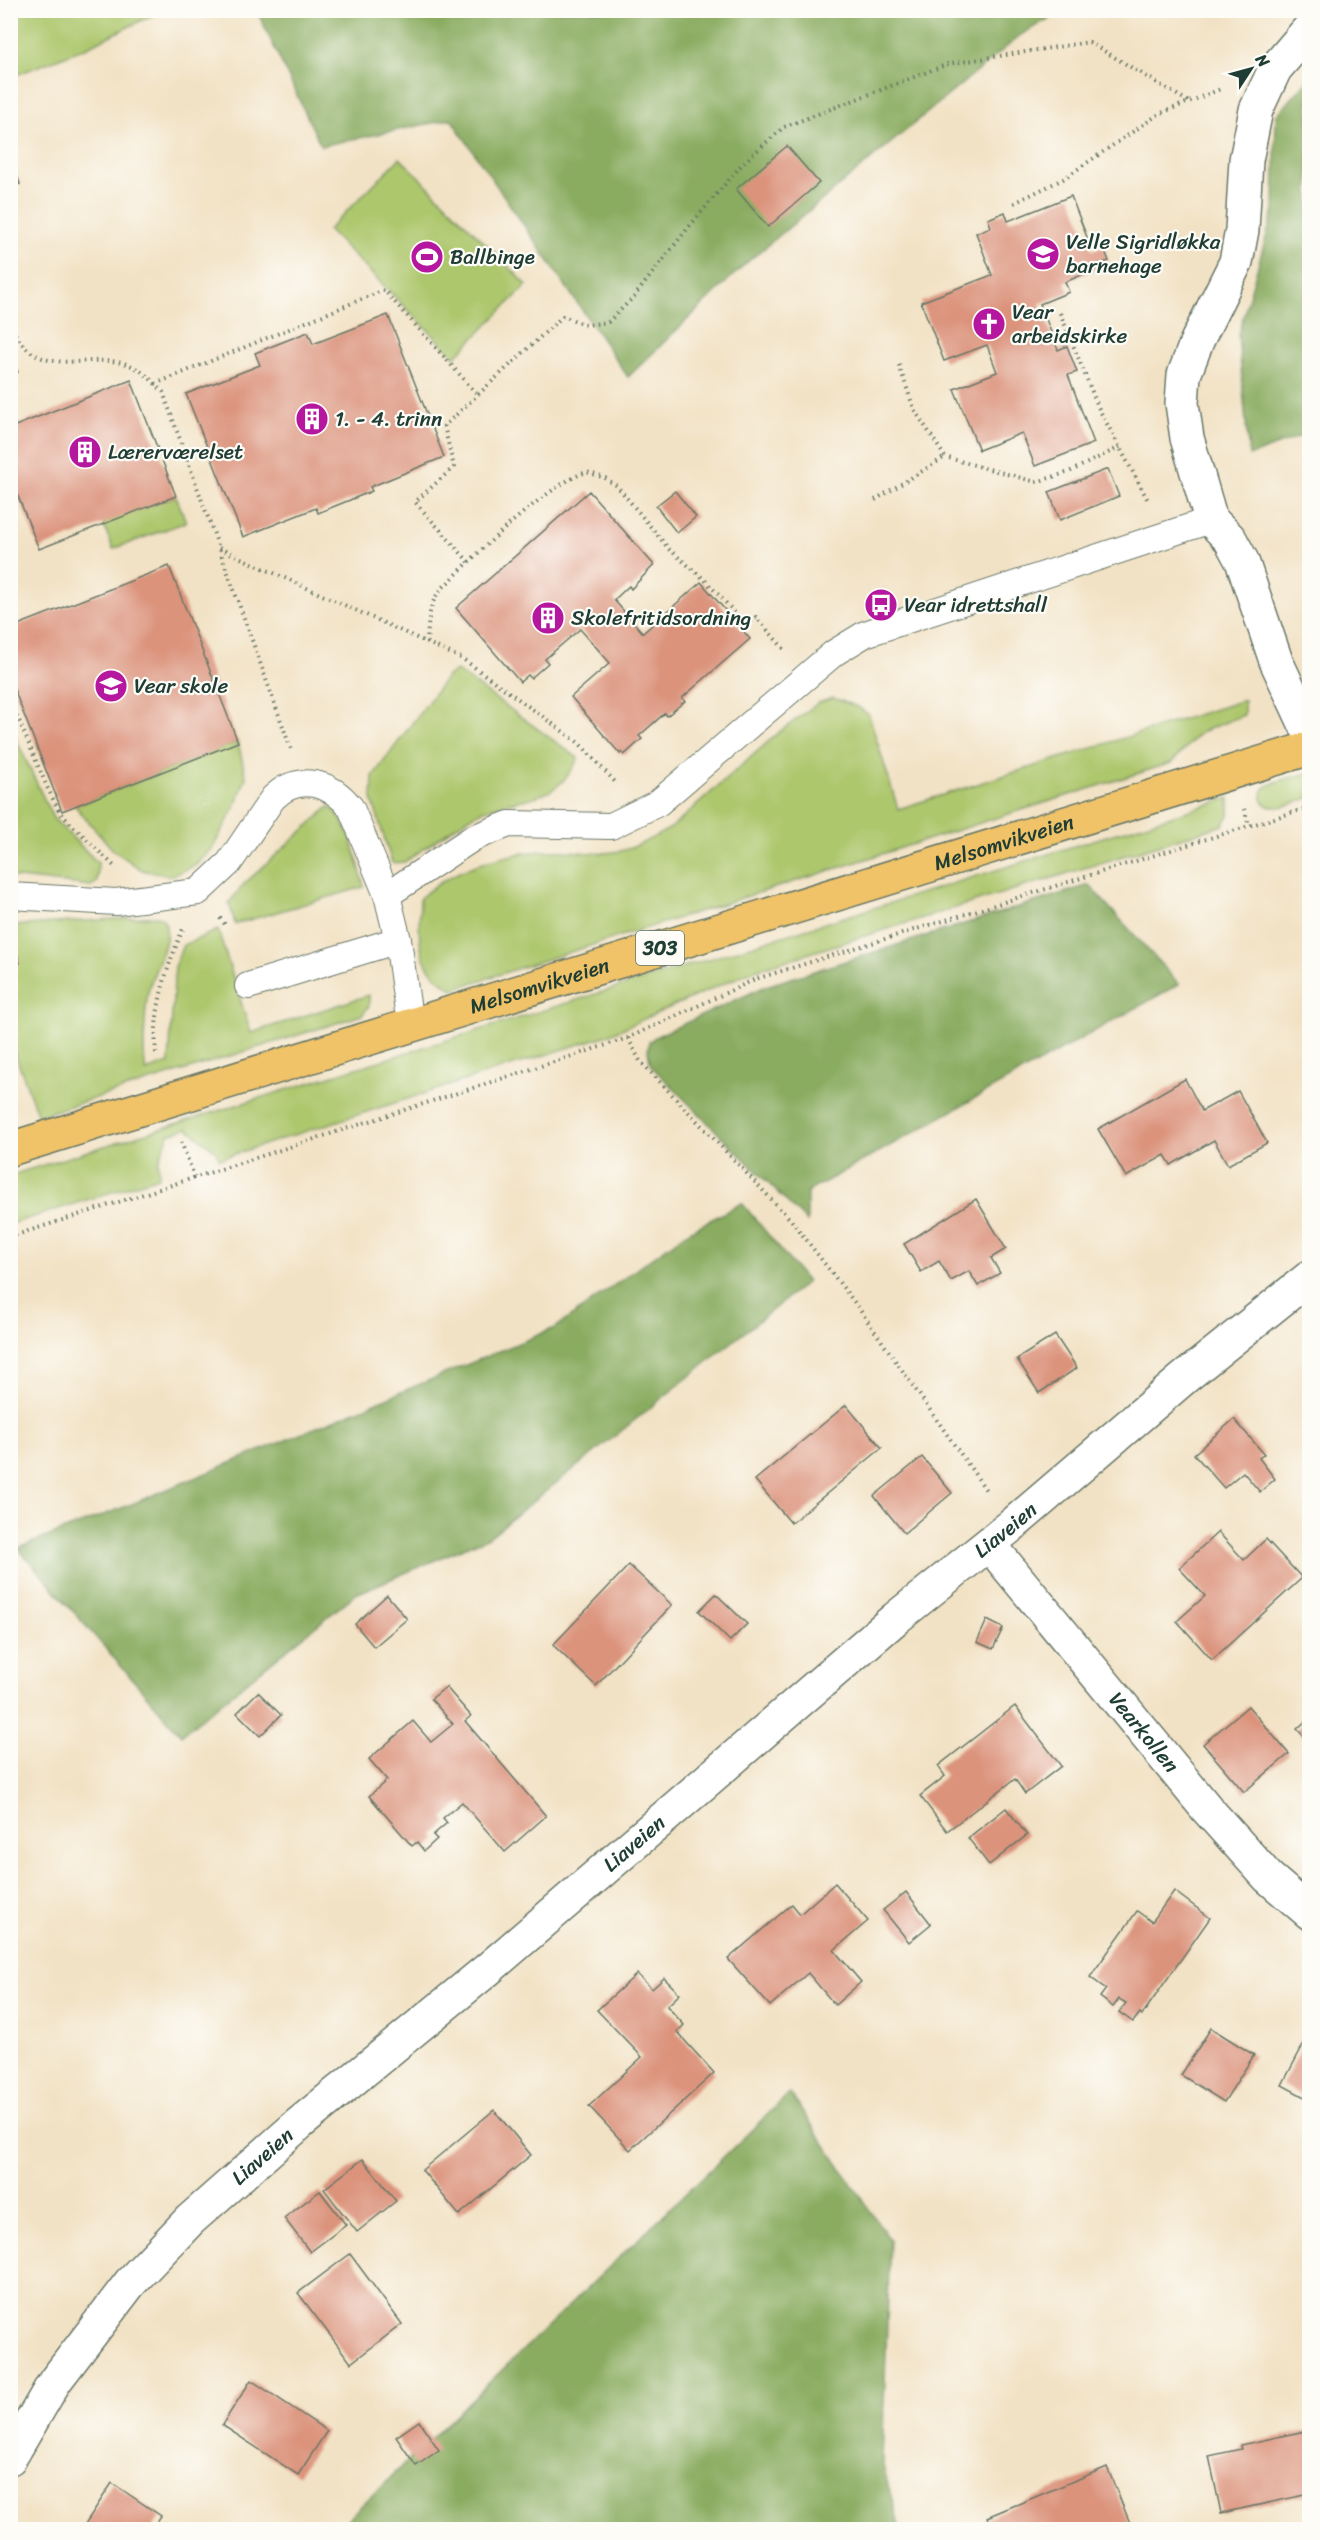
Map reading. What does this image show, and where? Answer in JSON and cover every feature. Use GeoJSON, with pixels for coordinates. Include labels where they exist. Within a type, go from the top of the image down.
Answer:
{"type":"FeatureCollection","features":[{"type":"Feature","properties":{"kind":"main road","name":"Melsomvikveien"},"geometry":{"type":"LineString","coordinates":[[10,1149],[1310,748]]}},
{"type":"Feature","properties":{"kind":"street"},"geometry":{"type":"LineString","coordinates":[[1310,28],[1278,65],[1256,110],[1246,160],[1242,230],[1236,262],[1197,341],[1184,375],[1182,403],[1187,438],[1211,520],[1230,539],[1242,561],[1276,661],[1310,734]]}},
{"type":"Feature","properties":{"kind":"street","name":"Liaveien"},"geometry":{"type":"LineString","coordinates":[[10,2458],[55,2381],[130,2283],[190,2220],[300,2123],[487,1970],[896,1618],[1000,1535],[1184,1378],[1310,1277]]}},
{"type":"Feature","properties":{"kind":"street","name":"Vearkollen"},"geometry":{"type":"LineString","coordinates":[[1000,1535],[1206,1809],[1268,1876],[1310,1913]]}},
{"type":"Feature","properties":{"kind":"lane"},"geometry":{"type":"LineString","coordinates":[[387,895],[473,838],[509,824],[611,826],[657,803],[834,653],[865,634],[1211,520]]}},
{"type":"Feature","properties":{"kind":"lane"},"geometry":{"type":"LineString","coordinates":[[10,896],[116,902],[198,892],[230,863],[273,798],[282,789],[303,782],[331,788],[351,808],[387,895],[398,940],[410,1025]]}},
{"type":"Feature","properties":{"kind":"lane"},"geometry":{"type":"LineString","coordinates":[[248,986],[398,940]]}},
{"type":"Feature","properties":{"kind":"path"},"geometry":{"type":"LineString","coordinates":[[469,562],[415,502],[454,467],[444,426],[563,316],[586,325],[608,322],[633,298],[687,228],[743,163],[784,127],[948,64],[1089,42],[1189,102]]}},
{"type":"Feature","properties":{"kind":"path"},"geometry":{"type":"LineString","coordinates":[[1014,203],[1063,179],[1159,114],[1278,65]]}},
{"type":"Feature","properties":{"kind":"path"},"geometry":{"type":"LineString","coordinates":[[155,384],[384,290],[478,395]]}},
{"type":"Feature","properties":{"kind":"path"},"geometry":{"type":"LineString","coordinates":[[1060,313],[1099,409],[1154,511]]}},
{"type":"Feature","properties":{"kind":"path"},"geometry":{"type":"LineString","coordinates":[[10,323],[17,339],[40,358],[82,363],[110,361],[138,369],[163,392],[303,782]]}},
{"type":"Feature","properties":{"kind":"path"},"geometry":{"type":"LineString","coordinates":[[899,365],[914,409],[945,457],[1036,482],[1069,472],[1120,447]]}},
{"type":"Feature","properties":{"kind":"path"},"geometry":{"type":"LineString","coordinates":[[875,500],[945,457]]}},
{"type":"Feature","properties":{"kind":"path"},"geometry":{"type":"LineString","coordinates":[[427,643],[429,616],[435,597],[469,562],[511,524],[568,481],[580,474],[596,474],[616,486],[669,549],[705,580],[746,625],[756,617],[791,656]]}},
{"type":"Feature","properties":{"kind":"path"},"geometry":{"type":"LineString","coordinates":[[219,548],[463,659],[579,743],[618,785]]}},
{"type":"Feature","properties":{"kind":"path"},"geometry":{"type":"LineString","coordinates":[[10,699],[60,813],[110,861],[142,898]]}},
{"type":"Feature","properties":{"kind":"path"},"geometry":{"type":"LineString","coordinates":[[10,1237],[628,1038],[756,979],[1310,807]]}},
{"type":"Feature","properties":{"kind":"path"},"geometry":{"type":"LineString","coordinates":[[156,1053],[155,1033],[167,968],[198,892]]}},
{"type":"Feature","properties":{"kind":"path"},"geometry":{"type":"LineString","coordinates":[[628,1038],[640,1061],[791,1220],[855,1303],[1000,1535]]}},
{"type":"Feature","properties":{"kind":"path"},"geometry":{"type":"LineString","coordinates":[[181,1142],[195,1178]]}},
{"type":"Feature","properties":{"kind":"green space"},"geometry":{"type":"Polygon","coordinates":[[[10,11],[161,11],[85,48],[11,77],[10,11]]]}},
{"type":"Feature","properties":{"kind":"green space"},"geometry":{"type":"Polygon","coordinates":[[[257,11],[1062,11],[1022,34],[745,264],[628,377],[451,119],[321,146],[257,11]]]}},
{"type":"Feature","properties":{"kind":"green space"},"geometry":{"type":"Polygon","coordinates":[[[1309,79],[1309,433],[1249,456],[1238,335],[1274,210],[1276,116],[1309,79]]]}},
{"type":"Feature","properties":{"kind":"green space","name":"Ballbinge"},"geometry":{"type":"Polygon","coordinates":[[[400,158],[527,285],[455,357],[328,230],[400,158]]]}},
{"type":"Feature","properties":{"kind":"green space"},"geometry":{"type":"Polygon","coordinates":[[[176,496],[186,522],[113,549],[103,523],[176,496]]]}},
{"type":"Feature","properties":{"kind":"green space"},"geometry":{"type":"Polygon","coordinates":[[[457,671],[578,758],[569,774],[558,786],[546,793],[489,808],[474,815],[405,862],[392,863],[372,799],[373,776],[448,675],[457,671]]]}},
{"type":"Feature","properties":{"kind":"green space"},"geometry":{"type":"Polygon","coordinates":[[[833,698],[858,707],[869,715],[898,809],[1244,700],[1244,715],[1201,732],[1171,763],[453,989],[440,981],[431,971],[425,961],[420,938],[420,898],[435,886],[469,868],[507,856],[547,851],[606,853],[639,845],[671,828],[778,733],[818,703],[833,698]]]}},
{"type":"Feature","properties":{"kind":"green space"},"geometry":{"type":"Polygon","coordinates":[[[11,728],[53,818],[98,863],[97,882],[91,886],[11,877],[11,728]]]}},
{"type":"Feature","properties":{"kind":"green space"},"geometry":{"type":"Polygon","coordinates":[[[238,742],[246,778],[234,809],[212,849],[196,865],[171,876],[142,870],[113,850],[75,806],[238,742]]]}},
{"type":"Feature","properties":{"kind":"green space"},"geometry":{"type":"Polygon","coordinates":[[[1309,773],[1309,798],[1276,807],[1265,804],[1262,794],[1267,786],[1309,773]]]}},
{"type":"Feature","properties":{"kind":"green space"},"geometry":{"type":"Polygon","coordinates":[[[1229,798],[1229,815],[1223,825],[752,971],[608,1035],[219,1159],[216,1151],[187,1128],[169,1134],[158,1162],[159,1177],[11,1224],[11,1175],[1229,798]]]}},
{"type":"Feature","properties":{"kind":"green space"},"geometry":{"type":"Polygon","coordinates":[[[330,806],[349,833],[364,887],[235,924],[229,903],[244,884],[330,806]]]}},
{"type":"Feature","properties":{"kind":"green space"},"geometry":{"type":"Polygon","coordinates":[[[1089,885],[1179,984],[807,1192],[807,1222],[651,1066],[648,1052],[649,1042],[655,1037],[766,986],[1089,885]]]}},
{"type":"Feature","properties":{"kind":"green space"},"geometry":{"type":"Polygon","coordinates":[[[158,916],[164,920],[166,937],[148,992],[144,1043],[146,1071],[169,1063],[175,965],[183,945],[218,930],[251,1033],[369,995],[369,1006],[362,1015],[38,1116],[11,1043],[11,926],[158,916]]]}},
{"type":"Feature","properties":{"kind":"green space"},"geometry":{"type":"Polygon","coordinates":[[[742,1203],[807,1282],[489,1537],[356,1594],[181,1735],[18,1548],[127,1506],[555,1328],[688,1232],[742,1203]]]}},
{"type":"Feature","properties":{"kind":"green space"},"geometry":{"type":"Polygon","coordinates":[[[790,2093],[890,2240],[882,2462],[900,2529],[336,2530],[790,2093]]]}},
{"type":"Feature","properties":{"kind":"building"},"geometry":{"type":"Polygon","coordinates":[[[787,146],[819,183],[768,227],[736,189],[787,146]]]}},
{"type":"Feature","properties":{"kind":"building"},"geometry":{"type":"Polygon","coordinates":[[[10,158],[20,184],[10,187],[10,158]]]}},
{"type":"Feature","properties":{"kind":"building","name":"Vear arbeidskirke"},"geometry":{"type":"Polygon","coordinates":[[[1071,196],[1092,250],[1103,246],[1109,261],[1097,265],[1099,268],[1065,282],[1069,292],[1040,304],[1058,350],[1067,346],[1077,372],[1068,375],[1094,443],[1035,466],[1022,433],[979,450],[954,389],[997,372],[987,345],[944,361],[921,302],[992,275],[976,233],[991,227],[988,219],[1005,212],[1008,221],[1071,196]]]}},
{"type":"Feature","properties":{"kind":"building","name":"1. - 4. trinn"},"geometry":{"type":"Polygon","coordinates":[[[388,315],[444,457],[370,487],[372,491],[318,513],[316,508],[243,537],[186,394],[260,365],[255,353],[308,332],[313,344],[388,315]]]}},
{"type":"Feature","properties":{"kind":"building"},"geometry":{"type":"Polygon","coordinates":[[[10,353],[18,372],[10,375],[10,353]]]}},
{"type":"Feature","properties":{"kind":"building","name":"Lærerværelset"},"geometry":{"type":"Polygon","coordinates":[[[131,380],[176,496],[39,549],[10,476],[10,428],[131,380]]]}},
{"type":"Feature","properties":{"kind":"building"},"geometry":{"type":"Polygon","coordinates":[[[1108,469],[1119,496],[1060,520],[1049,492],[1108,469]]]}},
{"type":"Feature","properties":{"kind":"building","name":"Skolefritidsordning"},"geometry":{"type":"Polygon","coordinates":[[[589,491],[654,565],[631,589],[629,586],[614,600],[643,633],[701,582],[750,639],[682,698],[685,701],[667,716],[665,713],[639,736],[642,739],[624,755],[622,752],[620,754],[571,697],[610,663],[580,629],[545,659],[548,663],[531,678],[528,675],[520,682],[456,608],[589,491]]]}},
{"type":"Feature","properties":{"kind":"building"},"geometry":{"type":"Polygon","coordinates":[[[675,491],[696,517],[677,533],[656,506],[675,491]]]}},
{"type":"Feature","properties":{"kind":"building"},"geometry":{"type":"Polygon","coordinates":[[[169,566],[238,742],[62,811],[10,679],[10,628],[169,566]]]}},
{"type":"Feature","properties":{"kind":"building"},"geometry":{"type":"Polygon","coordinates":[[[13,939],[20,963],[10,966],[10,940],[13,939]]]}},
{"type":"Feature","properties":{"kind":"building"},"geometry":{"type":"Polygon","coordinates":[[[1185,1079],[1202,1111],[1238,1091],[1267,1143],[1228,1165],[1214,1140],[1171,1165],[1165,1155],[1126,1177],[1098,1129],[1185,1079]]]}},
{"type":"Feature","properties":{"kind":"building"},"geometry":{"type":"Polygon","coordinates":[[[976,1199],[1006,1249],[991,1258],[1000,1273],[978,1286],[969,1271],[951,1281],[939,1261],[921,1272],[904,1244],[976,1199]]]}},
{"type":"Feature","properties":{"kind":"building"},"geometry":{"type":"Polygon","coordinates":[[[1055,1335],[1077,1368],[1039,1393],[1017,1359],[1055,1335]]]}},
{"type":"Feature","properties":{"kind":"building"},"geometry":{"type":"Polygon","coordinates":[[[846,1405],[882,1448],[791,1523],[755,1480],[846,1405]]]}},
{"type":"Feature","properties":{"kind":"building"},"geometry":{"type":"Polygon","coordinates":[[[1234,1419],[1264,1454],[1259,1458],[1275,1479],[1260,1492],[1243,1472],[1224,1488],[1194,1454],[1234,1419]]]}},
{"type":"Feature","properties":{"kind":"building"},"geometry":{"type":"Polygon","coordinates":[[[922,1457],[952,1493],[904,1533],[874,1496],[922,1457]]]}},
{"type":"Feature","properties":{"kind":"building"},"geometry":{"type":"Polygon","coordinates":[[[1218,1532],[1244,1560],[1266,1539],[1302,1578],[1212,1660],[1177,1621],[1205,1596],[1179,1568],[1218,1532]]]}},
{"type":"Feature","properties":{"kind":"building"},"geometry":{"type":"Polygon","coordinates":[[[629,1565],[672,1605],[596,1686],[553,1645],[629,1565]]]}},
{"type":"Feature","properties":{"kind":"building"},"geometry":{"type":"Polygon","coordinates":[[[716,1594],[747,1624],[730,1641],[699,1611],[716,1594]]]}},
{"type":"Feature","properties":{"kind":"building"},"geometry":{"type":"Polygon","coordinates":[[[387,1595],[407,1619],[374,1647],[355,1624],[387,1595]]]}},
{"type":"Feature","properties":{"kind":"building"},"geometry":{"type":"Polygon","coordinates":[[[987,1620],[1003,1628],[993,1649],[977,1642],[987,1620]]]}},
{"type":"Feature","properties":{"kind":"building"},"geometry":{"type":"Polygon","coordinates":[[[446,1687],[471,1716],[465,1721],[546,1816],[505,1852],[462,1802],[443,1818],[447,1823],[433,1835],[437,1839],[424,1851],[417,1842],[412,1846],[369,1796],[387,1780],[369,1759],[413,1721],[431,1742],[453,1724],[431,1699],[446,1687]]]}},
{"type":"Feature","properties":{"kind":"building"},"geometry":{"type":"Polygon","coordinates":[[[258,1692],[281,1715],[260,1736],[237,1713],[258,1692]]]}},
{"type":"Feature","properties":{"kind":"building"},"geometry":{"type":"Polygon","coordinates":[[[1015,1706],[1061,1766],[1025,1794],[1015,1779],[947,1831],[920,1796],[945,1776],[938,1766],[1015,1706]]]}},
{"type":"Feature","properties":{"kind":"building"},"geometry":{"type":"Polygon","coordinates":[[[1248,1706],[1289,1754],[1244,1792],[1203,1744],[1248,1706]]]}},
{"type":"Feature","properties":{"kind":"building"},"geometry":{"type":"Polygon","coordinates":[[[1310,1717],[1310,1743],[1297,1729],[1310,1717]]]}},
{"type":"Feature","properties":{"kind":"building"},"geometry":{"type":"Polygon","coordinates":[[[1006,1808],[1027,1835],[989,1865],[968,1838],[1006,1808]]]}},
{"type":"Feature","properties":{"kind":"building"},"geometry":{"type":"Polygon","coordinates":[[[835,1883],[868,1921],[834,1950],[861,1982],[835,2005],[808,1973],[770,2006],[728,1959],[792,1904],[800,1914],[835,1883]]]}},
{"type":"Feature","properties":{"kind":"building"},"geometry":{"type":"Polygon","coordinates":[[[1174,1891],[1210,1918],[1142,2015],[1140,2013],[1133,2022],[1119,2012],[1126,2003],[1119,1999],[1113,2007],[1100,1997],[1106,1989],[1090,1977],[1137,1911],[1152,1922],[1174,1891]]]}},
{"type":"Feature","properties":{"kind":"building"},"geometry":{"type":"Polygon","coordinates":[[[906,1892],[931,1924],[909,1942],[883,1910],[906,1892]]]}},
{"type":"Feature","properties":{"kind":"building"},"geometry":{"type":"Polygon","coordinates":[[[637,1974],[652,1989],[664,1978],[680,1994],[667,2006],[684,2025],[677,2032],[714,2073],[630,2150],[589,2106],[642,2057],[597,2010],[637,1974]]]}},
{"type":"Feature","properties":{"kind":"building"},"geometry":{"type":"Polygon","coordinates":[[[1211,2028],[1254,2055],[1224,2102],[1181,2075],[1211,2028]]]}},
{"type":"Feature","properties":{"kind":"building"},"geometry":{"type":"Polygon","coordinates":[[[1310,2032],[1310,2100],[1282,2085],[1310,2032]]]}},
{"type":"Feature","properties":{"kind":"building"},"geometry":{"type":"Polygon","coordinates":[[[494,2110],[531,2155],[459,2215],[422,2170],[494,2110]]]}},
{"type":"Feature","properties":{"kind":"building"},"geometry":{"type":"Polygon","coordinates":[[[363,2159],[396,2201],[357,2232],[324,2189],[363,2159]]]}},
{"type":"Feature","properties":{"kind":"building"},"geometry":{"type":"Polygon","coordinates":[[[320,2191],[346,2225],[310,2252],[284,2218],[320,2191]]]}},
{"type":"Feature","properties":{"kind":"building"},"geometry":{"type":"Polygon","coordinates":[[[350,2254],[402,2324],[351,2363],[298,2293],[350,2254]]]}},
{"type":"Feature","properties":{"kind":"building"},"geometry":{"type":"Polygon","coordinates":[[[251,2380],[327,2431],[298,2475],[222,2425],[251,2380]]]}},
{"type":"Feature","properties":{"kind":"building"},"geometry":{"type":"Polygon","coordinates":[[[419,2421],[439,2450],[416,2466],[396,2437],[419,2421]]]}},
{"type":"Feature","properties":{"kind":"building"},"geometry":{"type":"Polygon","coordinates":[[[1310,2430],[1310,2494],[1221,2513],[1209,2456],[1241,2449],[1240,2445],[1310,2430]]]}},
{"type":"Feature","properties":{"kind":"building"},"geometry":{"type":"Polygon","coordinates":[[[1107,2467],[1132,2528],[993,2530],[987,2517],[1107,2467]]]}},
{"type":"Feature","properties":{"kind":"building"},"geometry":{"type":"Polygon","coordinates":[[[112,2483],[161,2516],[151,2530],[93,2530],[85,2524],[112,2483]]]}},
{"type":"Feature","properties":{"kind":"place","name":"Velle Sigridløkka barnehage"},"geometry":{"type":"Point","coordinates":[1043,254]}},
{"type":"Feature","properties":{"kind":"place","name":"Ballbinge"},"geometry":{"type":"Point","coordinates":[427,257]}},
{"type":"Feature","properties":{"kind":"place","name":"Vear arbeidskirke"},"geometry":{"type":"Point","coordinates":[989,324]}},
{"type":"Feature","properties":{"kind":"place","name":"1. - 4. trinn"},"geometry":{"type":"Point","coordinates":[312,419]}},
{"type":"Feature","properties":{"kind":"place","name":"Lærerværelset"},"geometry":{"type":"Point","coordinates":[85,452]}},
{"type":"Feature","properties":{"kind":"place","name":"Vear idrettshall"},"geometry":{"type":"Point","coordinates":[881,605]}},
{"type":"Feature","properties":{"kind":"place","name":"Skolefritidsordning"},"geometry":{"type":"Point","coordinates":[548,618]}},
{"type":"Feature","properties":{"kind":"place","name":"Vear skole"},"geometry":{"type":"Point","coordinates":[111,686]}}]}
